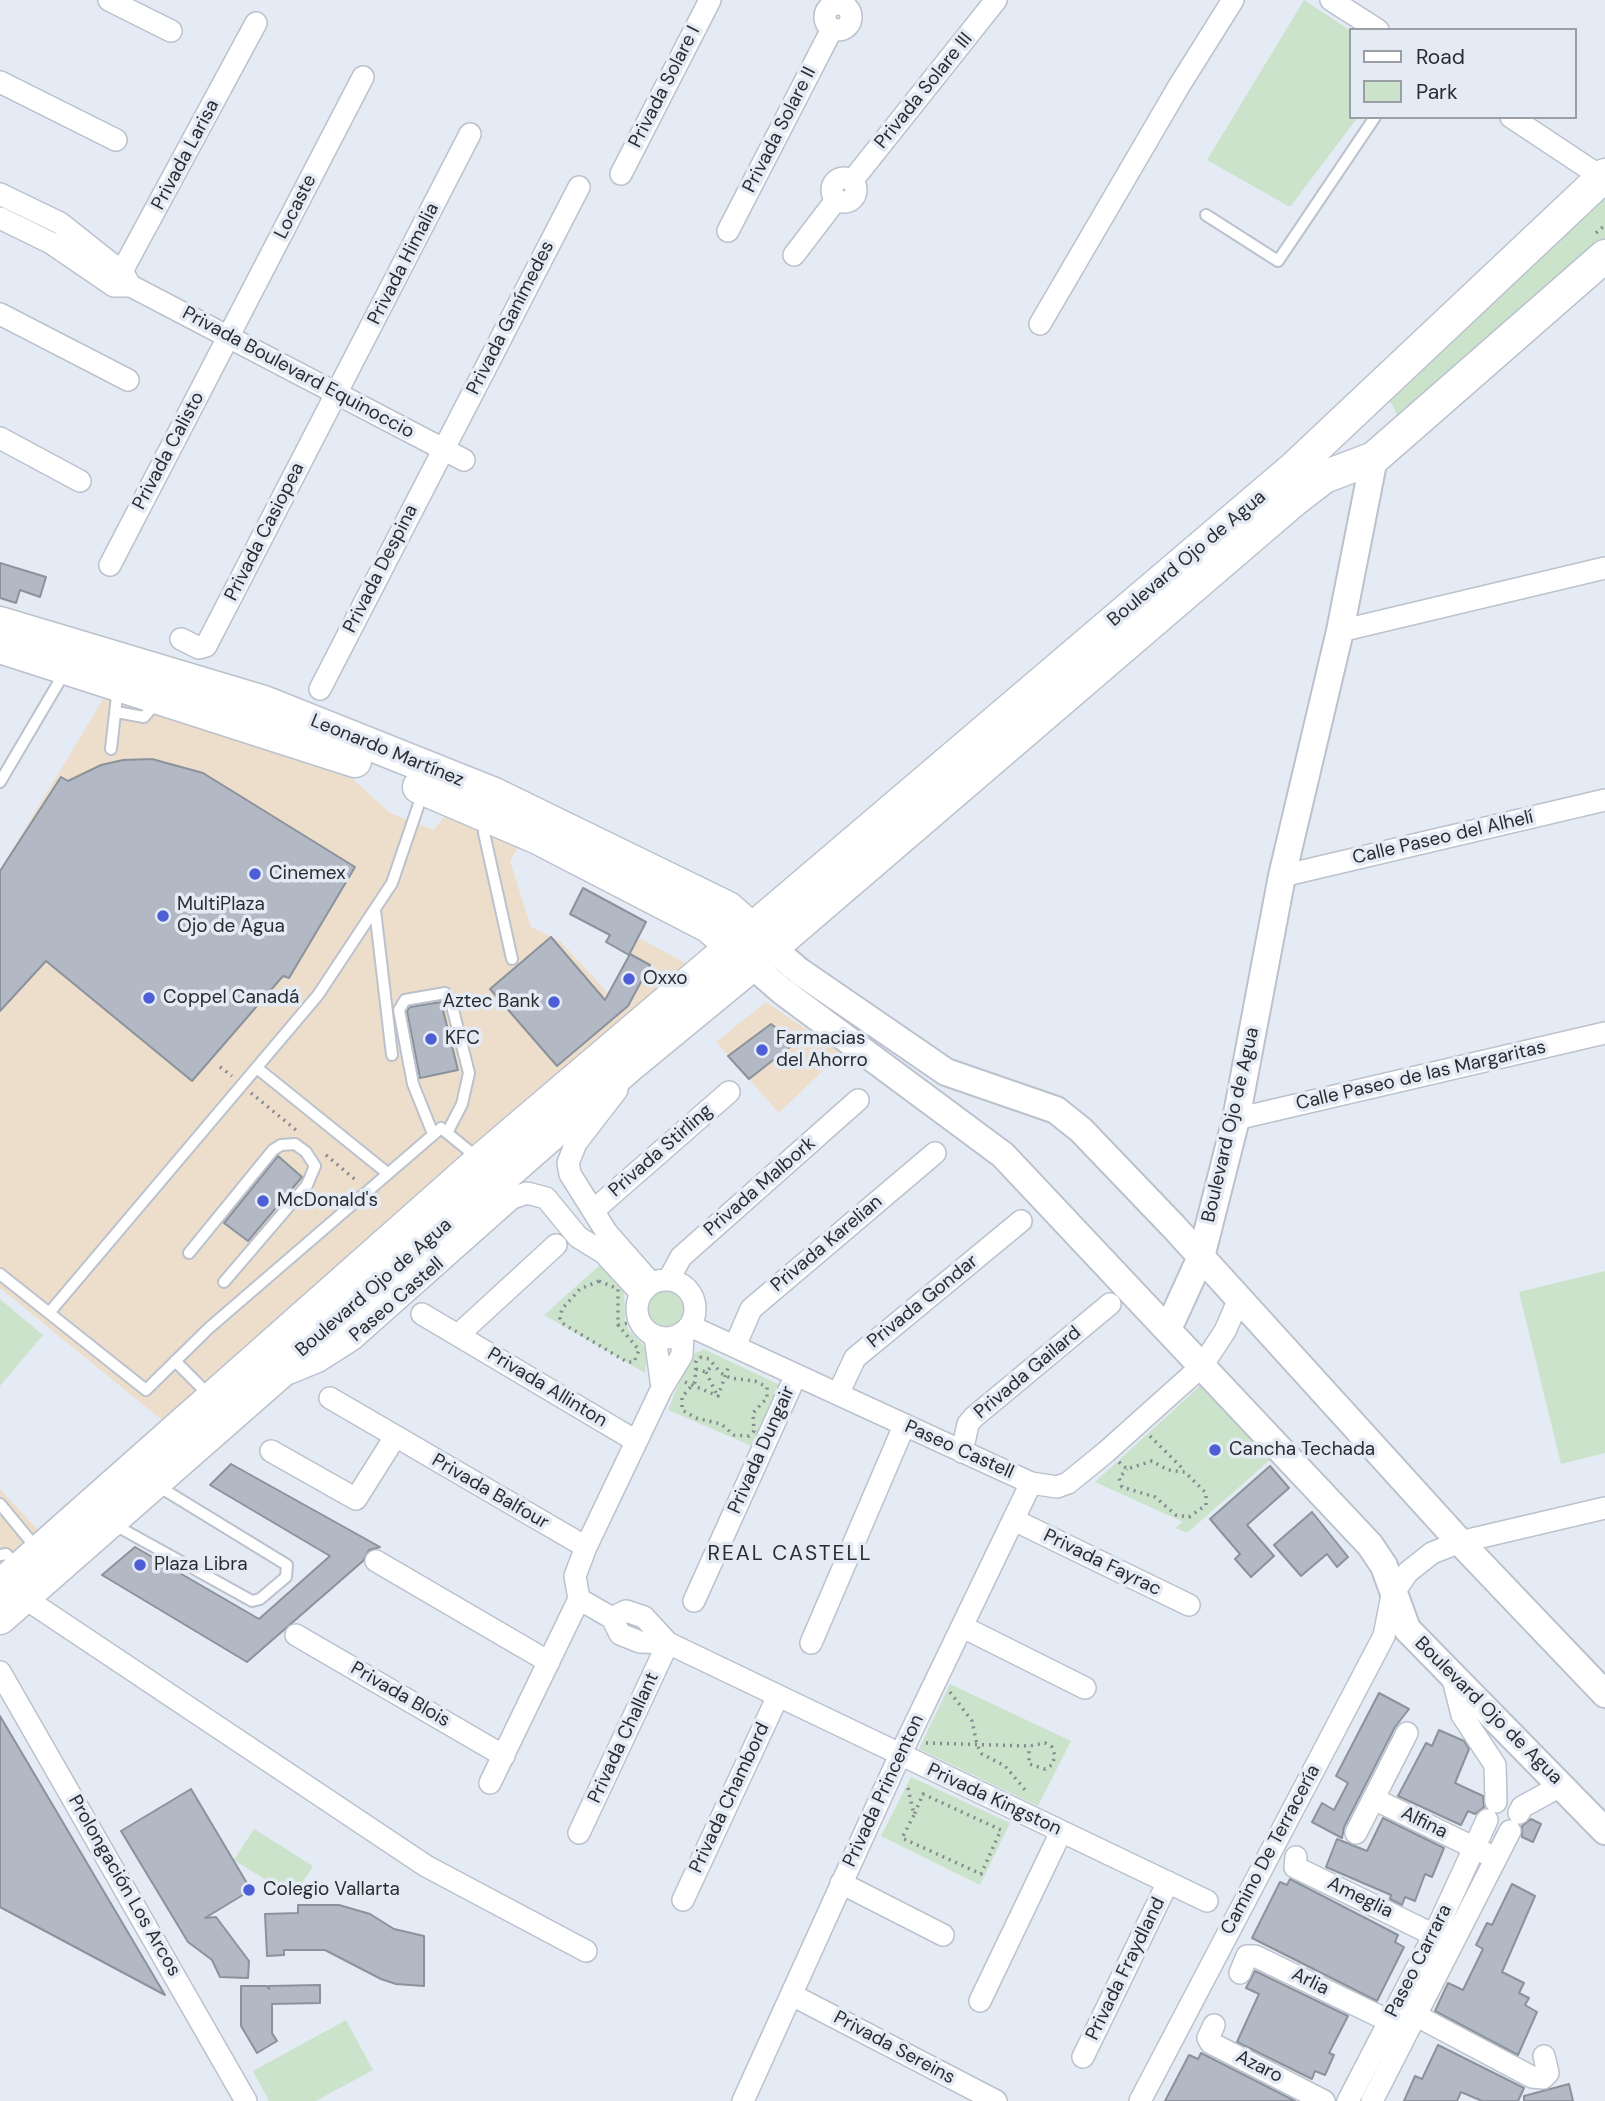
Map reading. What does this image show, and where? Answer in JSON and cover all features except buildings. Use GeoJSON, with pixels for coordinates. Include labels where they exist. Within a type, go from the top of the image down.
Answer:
{"type":"FeatureCollection","features":[{"type":"Feature","properties":{"kind":"main road","name":"Boulevard Ojo de Agua"},"geometry":{"type":"LineString","coordinates":[[17,1572],[111,1523],[155,1484],[221,1408],[265,1383],[628,1067],[753,946],[1345,422],[1604,176]]}},
{"type":"Feature","properties":{"kind":"main road","name":"Boulevard Ojo de Agua"},"geometry":{"type":"LineString","coordinates":[[0,1618],[17,1572],[221,1408],[481,1160],[753,946],[1294,500],[1324,477],[1383,450],[1605,256]]}},
{"type":"Feature","properties":{"kind":"main road"},"geometry":{"type":"LineString","coordinates":[[1345,422],[1355,445],[1383,450],[1382,411],[1369,399]]}},
{"type":"Feature","properties":{"kind":"main road","name":"Leonardo Martínez"},"geometry":{"type":"LineString","coordinates":[[0,623],[70,657],[117,698],[162,698],[309,744],[537,838],[684,914],[753,946]]}},
{"type":"Feature","properties":{"kind":"main road","name":"Leonardo Martínez"},"geometry":{"type":"LineString","coordinates":[[0,647],[70,657],[264,702],[407,758],[437,796],[728,908],[753,946]]}},
{"type":"Feature","properties":{"kind":"main road"},"geometry":{"type":"LineString","coordinates":[[407,758],[437,796]]}},
{"type":"Feature","properties":{"kind":"street"},"geometry":{"type":"LineString","coordinates":[[109,0],[171,31]]}},
{"type":"Feature","properties":{"kind":"street","name":"Privada Solare I"},"geometry":{"type":"LineString","coordinates":[[621,174],[710,0]]}},
{"type":"Feature","properties":{"kind":"street","name":"Privada Solare III"},"geometry":{"type":"LineString","coordinates":[[794,255],[836,200],[845,203],[853,198],[856,189],[852,181],[996,0]]}},
{"type":"Feature","properties":{"kind":"street"},"geometry":{"type":"LineString","coordinates":[[1040,324],[1179,86],[1233,0]]}},
{"type":"Feature","properties":{"kind":"street"},"geometry":{"type":"LineString","coordinates":[[1331,0],[1375,28]]}},
{"type":"Feature","properties":{"kind":"street","name":"Privada Solare II"},"geometry":{"type":"LineString","coordinates":[[728,231],[832,29],[841,30],[848,24],[851,15],[849,4]]}},
{"type":"Feature","properties":{"kind":"street","name":"Privada Larisa"},"geometry":{"type":"LineString","coordinates":[[122,282],[256,23]]}},
{"type":"Feature","properties":{"kind":"street","name":"Locaste"},"geometry":{"type":"LineString","coordinates":[[228,337],[363,77]]}},
{"type":"Feature","properties":{"kind":"street"},"geometry":{"type":"LineString","coordinates":[[0,82],[116,141]]}},
{"type":"Feature","properties":{"kind":"street"},"geometry":{"type":"LineString","coordinates":[[1514,119],[1604,176]]}},
{"type":"Feature","properties":{"kind":"street","name":"Privada Himalia"},"geometry":{"type":"LineString","coordinates":[[337,394],[470,134]]}},
{"type":"Feature","properties":{"kind":"street","name":"Privada Ganímedes"},"geometry":{"type":"LineString","coordinates":[[442,449],[579,187]]}},
{"type":"Feature","properties":{"kind":"street","name":"Privada Boulevard Equinoccio"},"geometry":{"type":"LineString","coordinates":[[0,194],[60,223],[122,282]]}},
{"type":"Feature","properties":{"kind":"street","name":"Privada Boulevard Equinoccio"},"geometry":{"type":"LineString","coordinates":[[0,218],[464,460]]}},
{"type":"Feature","properties":{"kind":"street"},"geometry":{"type":"LineString","coordinates":[[0,314],[128,380]]}},
{"type":"Feature","properties":{"kind":"street","name":"Privada Calisto"},"geometry":{"type":"LineString","coordinates":[[110,565],[228,337]]}},
{"type":"Feature","properties":{"kind":"street","name":"Privada Casiopea"},"geometry":{"type":"LineString","coordinates":[[181,639],[199,648],[206,646],[337,394]]}},
{"type":"Feature","properties":{"kind":"street"},"geometry":{"type":"LineString","coordinates":[[0,438],[80,481]]}},
{"type":"Feature","properties":{"kind":"street","name":"Privada Despina"},"geometry":{"type":"LineString","coordinates":[[320,689],[442,449]]}},
{"type":"Feature","properties":{"kind":"street","name":"Boulevard Ojo de Agua"},"geometry":{"type":"LineString","coordinates":[[1168,1329],[1201,1256],[1236,1119],[1282,876],[1383,450]]}},
{"type":"Feature","properties":{"kind":"street"},"geometry":{"type":"LineString","coordinates":[[1340,632],[1605,568]]}},
{"type":"Feature","properties":{"kind":"street","name":"Calle Paseo del Alhelí"},"geometry":{"type":"LineString","coordinates":[[1282,876],[1605,800]]}},
{"type":"Feature","properties":{"kind":"street","name":"Boulevard Ojo de Agua"},"geometry":{"type":"LineString","coordinates":[[753,946],[799,971],[946,1072],[1056,1110],[1081,1130],[1201,1256],[1460,1542],[1605,1694]]}},
{"type":"Feature","properties":{"kind":"street","name":"Boulevard Ojo de Agua"},"geometry":{"type":"LineString","coordinates":[[753,946],[782,991],[1003,1155],[1370,1545],[1384,1566],[1406,1629],[1605,1831]]}},
{"type":"Feature","properties":{"kind":"street","name":"Calle Paseo de las Margaritas"},"geometry":{"type":"LineString","coordinates":[[1236,1119],[1605,1033]]}},
{"type":"Feature","properties":{"kind":"street"},"geometry":{"type":"LineString","coordinates":[[491,1783],[579,1599],[575,1576],[586,1547],[636,1441],[682,1355],[687,1329],[696,1306],[687,1288],[654,1285],[607,1233],[570,1174],[568,1163],[576,1143],[616,1093],[628,1067]]}},
{"type":"Feature","properties":{"kind":"street","name":"Privada Stirling"},"geometry":{"type":"LineString","coordinates":[[594,1210],[729,1092]]}},
{"type":"Feature","properties":{"kind":"street","name":"Privada Malbork"},"geometry":{"type":"LineString","coordinates":[[654,1285],[681,1257],[858,1100]]}},
{"type":"Feature","properties":{"kind":"street","name":"Privada Karelian"},"geometry":{"type":"LineString","coordinates":[[735,1346],[751,1308],[935,1153]]}},
{"type":"Feature","properties":{"kind":"street","name":"Paseo Castell"},"geometry":{"type":"LineString","coordinates":[[265,1383],[320,1361],[352,1340],[512,1198],[527,1193],[546,1198],[578,1237],[654,1285]]}},
{"type":"Feature","properties":{"kind":"street","name":"Privada Gondar"},"geometry":{"type":"LineString","coordinates":[[838,1394],[855,1358],[1021,1221]]}},
{"type":"Feature","properties":{"kind":"street"},"geometry":{"type":"LineString","coordinates":[[458,1335],[556,1245]]}},
{"type":"Feature","properties":{"kind":"street"},"geometry":{"type":"LineString","coordinates":[[654,1285],[637,1302],[629,1323],[655,1336],[674,1337],[687,1329]]}},
{"type":"Feature","properties":{"kind":"street","name":"Paseo Castell"},"geometry":{"type":"LineString","coordinates":[[687,1329],[735,1346],[1031,1483],[1058,1487],[1068,1483],[1202,1366],[1225,1331],[1239,1299]]}},
{"type":"Feature","properties":{"kind":"street","name":"Privada Gailard"},"geometry":{"type":"LineString","coordinates":[[961,1452],[968,1424],[974,1416],[1110,1304]]}},
{"type":"Feature","properties":{"kind":"street","name":"Privada Allinton"},"geometry":{"type":"LineString","coordinates":[[422,1314],[636,1441]]}},
{"type":"Feature","properties":{"kind":"street"},"geometry":{"type":"LineString","coordinates":[[655,1336],[666,1383]]}},
{"type":"Feature","properties":{"kind":"street","name":"Privada Dungair"},"geometry":{"type":"LineString","coordinates":[[694,1601],[796,1375]]}},
{"type":"Feature","properties":{"kind":"street","name":"Privada Balfour"},"geometry":{"type":"LineString","coordinates":[[330,1398],[586,1547]]}},
{"type":"Feature","properties":{"kind":"street"},"geometry":{"type":"LineString","coordinates":[[811,1643],[905,1426]]}},
{"type":"Feature","properties":{"kind":"street"},"geometry":{"type":"LineString","coordinates":[[271,1451],[356,1499],[395,1437]]}},
{"type":"Feature","properties":{"kind":"street","name":"Privada Princenton"},"geometry":{"type":"LineString","coordinates":[[743,2101],[903,1749],[1031,1483]]}},
{"type":"Feature","properties":{"kind":"street"},"geometry":{"type":"LineString","coordinates":[[1392,1595],[1408,1572],[1432,1553],[1460,1542],[1605,1507]]}},
{"type":"Feature","properties":{"kind":"street","name":"Privada Fayrac"},"geometry":{"type":"LineString","coordinates":[[1014,1520],[1189,1605]]}},
{"type":"Feature","properties":{"kind":"street"},"geometry":{"type":"LineString","coordinates":[[376,1561],[550,1662]]}},
{"type":"Feature","properties":{"kind":"street"},"geometry":{"type":"LineString","coordinates":[[17,1572],[426,1866],[586,1951]]}},
{"type":"Feature","properties":{"kind":"street","name":"Camino De Terracería"},"geometry":{"type":"LineString","coordinates":[[1140,2101],[1384,1636],[1392,1595]]}},
{"type":"Feature","properties":{"kind":"street","name":"Privada Kingston"},"geometry":{"type":"LineString","coordinates":[[579,1599],[612,1618],[626,1611],[644,1617],[668,1643],[778,1696],[903,1749],[1027,1817],[1207,1901]]}},
{"type":"Feature","properties":{"kind":"street"},"geometry":{"type":"LineString","coordinates":[[963,1627],[1085,1688]]}},
{"type":"Feature","properties":{"kind":"street","name":"Privada Blois"},"geometry":{"type":"LineString","coordinates":[[296,1635],[504,1756]]}},
{"type":"Feature","properties":{"kind":"street","name":"Privada Challant"},"geometry":{"type":"LineString","coordinates":[[579,1833],[668,1643]]}},
{"type":"Feature","properties":{"kind":"street","name":"Prolongación Los Arcos"},"geometry":{"type":"LineString","coordinates":[[0,1672],[246,2101]]}},
{"type":"Feature","properties":{"kind":"street"},"geometry":{"type":"LineString","coordinates":[[1452,1675],[1462,1715],[1495,1765],[1493,1803],[1505,1798],[1517,1817],[1562,1785]]}},
{"type":"Feature","properties":{"kind":"street","name":"Privada Chambord"},"geometry":{"type":"LineString","coordinates":[[683,1900],[778,1696]]}},
{"type":"Feature","properties":{"kind":"street"},"geometry":{"type":"LineString","coordinates":[[1356,1833],[1407,1733]]}},
{"type":"Feature","properties":{"kind":"street","name":"Alfina"},"geometry":{"type":"LineString","coordinates":[[1374,1798],[1496,1859]]}},
{"type":"Feature","properties":{"kind":"street","name":"Paseo Carrara"},"geometry":{"type":"LineString","coordinates":[[1348,2101],[1434,1935],[1493,1803]]}},
{"type":"Feature","properties":{"kind":"street","name":"Paseo Carrara"},"geometry":{"type":"LineString","coordinates":[[1372,2101],[1517,1817]]}},
{"type":"Feature","properties":{"kind":"street"},"geometry":{"type":"LineString","coordinates":[[980,2001],[1061,1832]]}},
{"type":"Feature","properties":{"kind":"street","name":"Ameglia"},"geometry":{"type":"LineString","coordinates":[[1296,1857],[1295,1867],[1434,1935]]}},
{"type":"Feature","properties":{"kind":"street","name":"Privada Fraydland"},"geometry":{"type":"LineString","coordinates":[[1083,2057],[1168,1882]]}},
{"type":"Feature","properties":{"kind":"street"},"geometry":{"type":"LineString","coordinates":[[841,1883],[943,1935]]}},
{"type":"Feature","properties":{"kind":"street","name":"Arlia"},"geometry":{"type":"LineString","coordinates":[[1240,1973],[1247,1956],[1255,1956],[1389,2021]]}},
{"type":"Feature","properties":{"kind":"street","name":"Privada Sereins"},"geometry":{"type":"LineString","coordinates":[[792,1995],[996,2101]]}},
{"type":"Feature","properties":{"kind":"street"},"geometry":{"type":"LineString","coordinates":[[1417,2016],[1532,2077],[1543,2078],[1548,2073],[1544,2056]]}},
{"type":"Feature","properties":{"kind":"street","name":"Azaro"},"geometry":{"type":"LineString","coordinates":[[1214,2025],[1208,2038],[1211,2043],[1324,2101]]}},
{"type":"Feature","properties":{"kind":"lane"},"geometry":{"type":"LineString","coordinates":[[1206,215],[1278,261],[1374,119]]}},
{"type":"Feature","properties":{"kind":"lane"},"geometry":{"type":"LineString","coordinates":[[0,782],[70,657]]}},
{"type":"Feature","properties":{"kind":"lane"},"geometry":{"type":"LineString","coordinates":[[111,749],[117,698]]}},
{"type":"Feature","properties":{"kind":"lane"},"geometry":{"type":"LineString","coordinates":[[49,1313],[318,995],[392,883],[437,796]]}},
{"type":"Feature","properties":{"kind":"lane"},"geometry":{"type":"LineString","coordinates":[[485,815],[484,833],[512,959]]}},
{"type":"Feature","properties":{"kind":"lane"},"geometry":{"type":"LineString","coordinates":[[375,910],[392,1055]]}},
{"type":"Feature","properties":{"kind":"lane"},"geometry":{"type":"LineString","coordinates":[[433,1134],[413,1084],[398,1010],[405,1000],[445,993],[451,1002],[469,1073],[462,1104],[447,1133]]}},
{"type":"Feature","properties":{"kind":"lane"},"geometry":{"type":"LineString","coordinates":[[257,1068],[386,1172]]}},
{"type":"Feature","properties":{"kind":"lane"},"geometry":{"type":"LineString","coordinates":[[0,1274],[146,1390],[386,1172],[441,1128],[481,1160]]}},
{"type":"Feature","properties":{"kind":"lane"},"geometry":{"type":"LineString","coordinates":[[189,1253],[273,1150],[281,1145],[295,1144],[306,1152],[315,1166],[307,1185],[225,1282]]}},
{"type":"Feature","properties":{"kind":"lane"},"geometry":{"type":"LineString","coordinates":[[175,1361],[221,1408]]}},
{"type":"Feature","properties":{"kind":"lane"},"geometry":{"type":"LineString","coordinates":[[111,1523],[252,1601],[260,1599],[286,1577],[287,1565],[155,1484]]}},
{"type":"Feature","properties":{"kind":"lane"},"geometry":{"type":"LineString","coordinates":[[0,1504],[17,1572]]}},
{"type":"Feature","properties":{"kind":"path"},"geometry":{"type":"LineString","coordinates":[[606,1281],[613,1284],[620,1294],[629,1323],[639,1350],[635,1362],[627,1362],[562,1323],[560,1313],[580,1289],[606,1281]]}},
{"type":"Feature","properties":{"kind":"path"},"geometry":{"type":"LineString","coordinates":[[718,1396],[735,1346]]}},
{"type":"Feature","properties":{"kind":"path"},"geometry":{"type":"LineString","coordinates":[[700,1357],[709,1359],[726,1376],[755,1381],[767,1388],[767,1398],[753,1413],[754,1431],[749,1436],[734,1435],[715,1421],[687,1414],[680,1404],[692,1385],[700,1357]]}},
{"type":"Feature","properties":{"kind":"path"},"geometry":{"type":"LineString","coordinates":[[706,1372],[713,1364]]}},
{"type":"Feature","properties":{"kind":"path"},"geometry":{"type":"LineString","coordinates":[[696,1369],[706,1372],[718,1396]]}},
{"type":"Feature","properties":{"kind":"path"},"geometry":{"type":"LineString","coordinates":[[666,1383],[692,1385],[718,1396]]}},
{"type":"Feature","properties":{"kind":"path"},"geometry":{"type":"LineString","coordinates":[[1138,1423],[1206,1493],[1206,1506],[1189,1517],[1176,1515],[1156,1497],[1130,1492],[1119,1483],[1122,1472],[1147,1462],[1158,1462],[1168,1470],[1185,1472]]}},
{"type":"Feature","properties":{"kind":"path"},"geometry":{"type":"LineString","coordinates":[[936,1684],[953,1693],[965,1707],[982,1754],[1014,1774],[1034,1801],[1027,1817]]}},
{"type":"Feature","properties":{"kind":"path"},"geometry":{"type":"LineString","coordinates":[[914,1815],[923,1794],[1001,1830],[981,1874],[902,1838],[914,1815],[903,1749],[977,1745],[1029,1746],[1036,1743],[1052,1747],[1055,1756],[1052,1765],[1045,1769],[1029,1764],[1029,1746]]}},
{"type":"Feature","properties":{"kind":"shaded area"},"geometry":{"type":"Polygon","coordinates":[[[105,696],[348,775],[390,813],[434,830],[448,811],[520,844],[510,861],[531,927],[560,941],[608,993],[639,938],[689,965],[163,1421],[0,1288],[0,870],[105,696]]]}},
{"type":"Feature","properties":{"kind":"shaded area"},"geometry":{"type":"Polygon","coordinates":[[[766,1002],[841,1053],[779,1113],[716,1042],[766,1002]]]}},
{"type":"Feature","properties":{"kind":"shaded area"},"geometry":{"type":"Polygon","coordinates":[[[0,1489],[39,1531],[7,1560],[0,1561],[0,1489]]]}},
{"type":"Feature","properties":{"kind":"green space"},"geometry":{"type":"Polygon","coordinates":[[[1304,0],[1350,30],[1350,119],[1356,119],[1290,207],[1207,160],[1304,0]]]}},
{"type":"Feature","properties":{"kind":"green space"},"geometry":{"type":"Polygon","coordinates":[[[1605,180],[1605,242],[1460,371],[1397,415],[1392,404],[1382,396],[1605,180]]]}},
{"type":"Feature","properties":{"kind":"green space"},"geometry":{"type":"Polygon","coordinates":[[[601,1264],[624,1286],[625,1319],[628,1329],[644,1346],[647,1356],[645,1373],[544,1315],[601,1264]]]}},
{"type":"Feature","properties":{"kind":"green space"},"geometry":{"type":"Polygon","coordinates":[[[1605,1271],[1605,1453],[1561,1464],[1519,1292],[1605,1271]]]}},
{"type":"Feature","properties":{"kind":"green space"},"geometry":{"type":"Polygon","coordinates":[[[666,1288],[681,1294],[687,1309],[681,1324],[666,1330],[651,1324],[645,1309],[651,1294],[666,1288]]]}},
{"type":"Feature","properties":{"kind":"green space"},"geometry":{"type":"Polygon","coordinates":[[[0,1299],[43,1335],[0,1386],[0,1299]]]}},
{"type":"Feature","properties":{"kind":"green space"},"geometry":{"type":"Polygon","coordinates":[[[704,1349],[782,1386],[754,1447],[668,1410],[691,1355],[704,1349]]]}},
{"type":"Feature","properties":{"kind":"green space"},"geometry":{"type":"Polygon","coordinates":[[[1203,1383],[1271,1459],[1187,1533],[1175,1528],[1183,1522],[1095,1482],[1203,1383]]]}},
{"type":"Feature","properties":{"kind":"green space"},"geometry":{"type":"Polygon","coordinates":[[[950,1684],[1071,1741],[1038,1806],[919,1749],[950,1684]]]}},
{"type":"Feature","properties":{"kind":"green space"},"geometry":{"type":"Polygon","coordinates":[[[911,1777],[1010,1823],[980,1885],[881,1836],[911,1777]]]}},
{"type":"Feature","properties":{"kind":"green space"},"geometry":{"type":"Polygon","coordinates":[[[254,1829],[313,1866],[293,1897],[234,1860],[254,1829]]]}},
{"type":"Feature","properties":{"kind":"green space"},"geometry":{"type":"Polygon","coordinates":[[[346,2020],[373,2070],[316,2101],[269,2101],[253,2071],[346,2020]]]}},
{"type":"Feature","properties":{"kind":"place","name":"Cinemex"},"geometry":{"type":"Point","coordinates":[255,874]}},
{"type":"Feature","properties":{"kind":"place","name":"MultiPlaza Ojo de Agua"},"geometry":{"type":"Point","coordinates":[163,916]}},
{"type":"Feature","properties":{"kind":"place","name":"Oxxo"},"geometry":{"type":"Point","coordinates":[629,979]}},
{"type":"Feature","properties":{"kind":"place","name":"Coppel Canadá"},"geometry":{"type":"Point","coordinates":[149,998]}},
{"type":"Feature","properties":{"kind":"place","name":"Aztec Bank"},"geometry":{"type":"Point","coordinates":[554,1002]}},
{"type":"Feature","properties":{"kind":"place","name":"KFC"},"geometry":{"type":"Point","coordinates":[431,1039]}},
{"type":"Feature","properties":{"kind":"place","name":"Farmacias del Ahorro"},"geometry":{"type":"Point","coordinates":[762,1050]}},
{"type":"Feature","properties":{"kind":"place","name":"McDonald's"},"geometry":{"type":"Point","coordinates":[263,1201]}},
{"type":"Feature","properties":{"kind":"place","name":"Cancha Techada"},"geometry":{"type":"Point","coordinates":[1215,1450]}},
{"type":"Feature","properties":{"kind":"place","name":"Plaza Libra"},"geometry":{"type":"Point","coordinates":[140,1565]}},
{"type":"Feature","properties":{"kind":"place","name":"Colegio Vallarta"},"geometry":{"type":"Point","coordinates":[249,1890]}},
{"type":"Feature","properties":{"kind":"district","name":"REAL CASTELL"},"geometry":{"type":"Point","coordinates":[790,1554]}}]}
